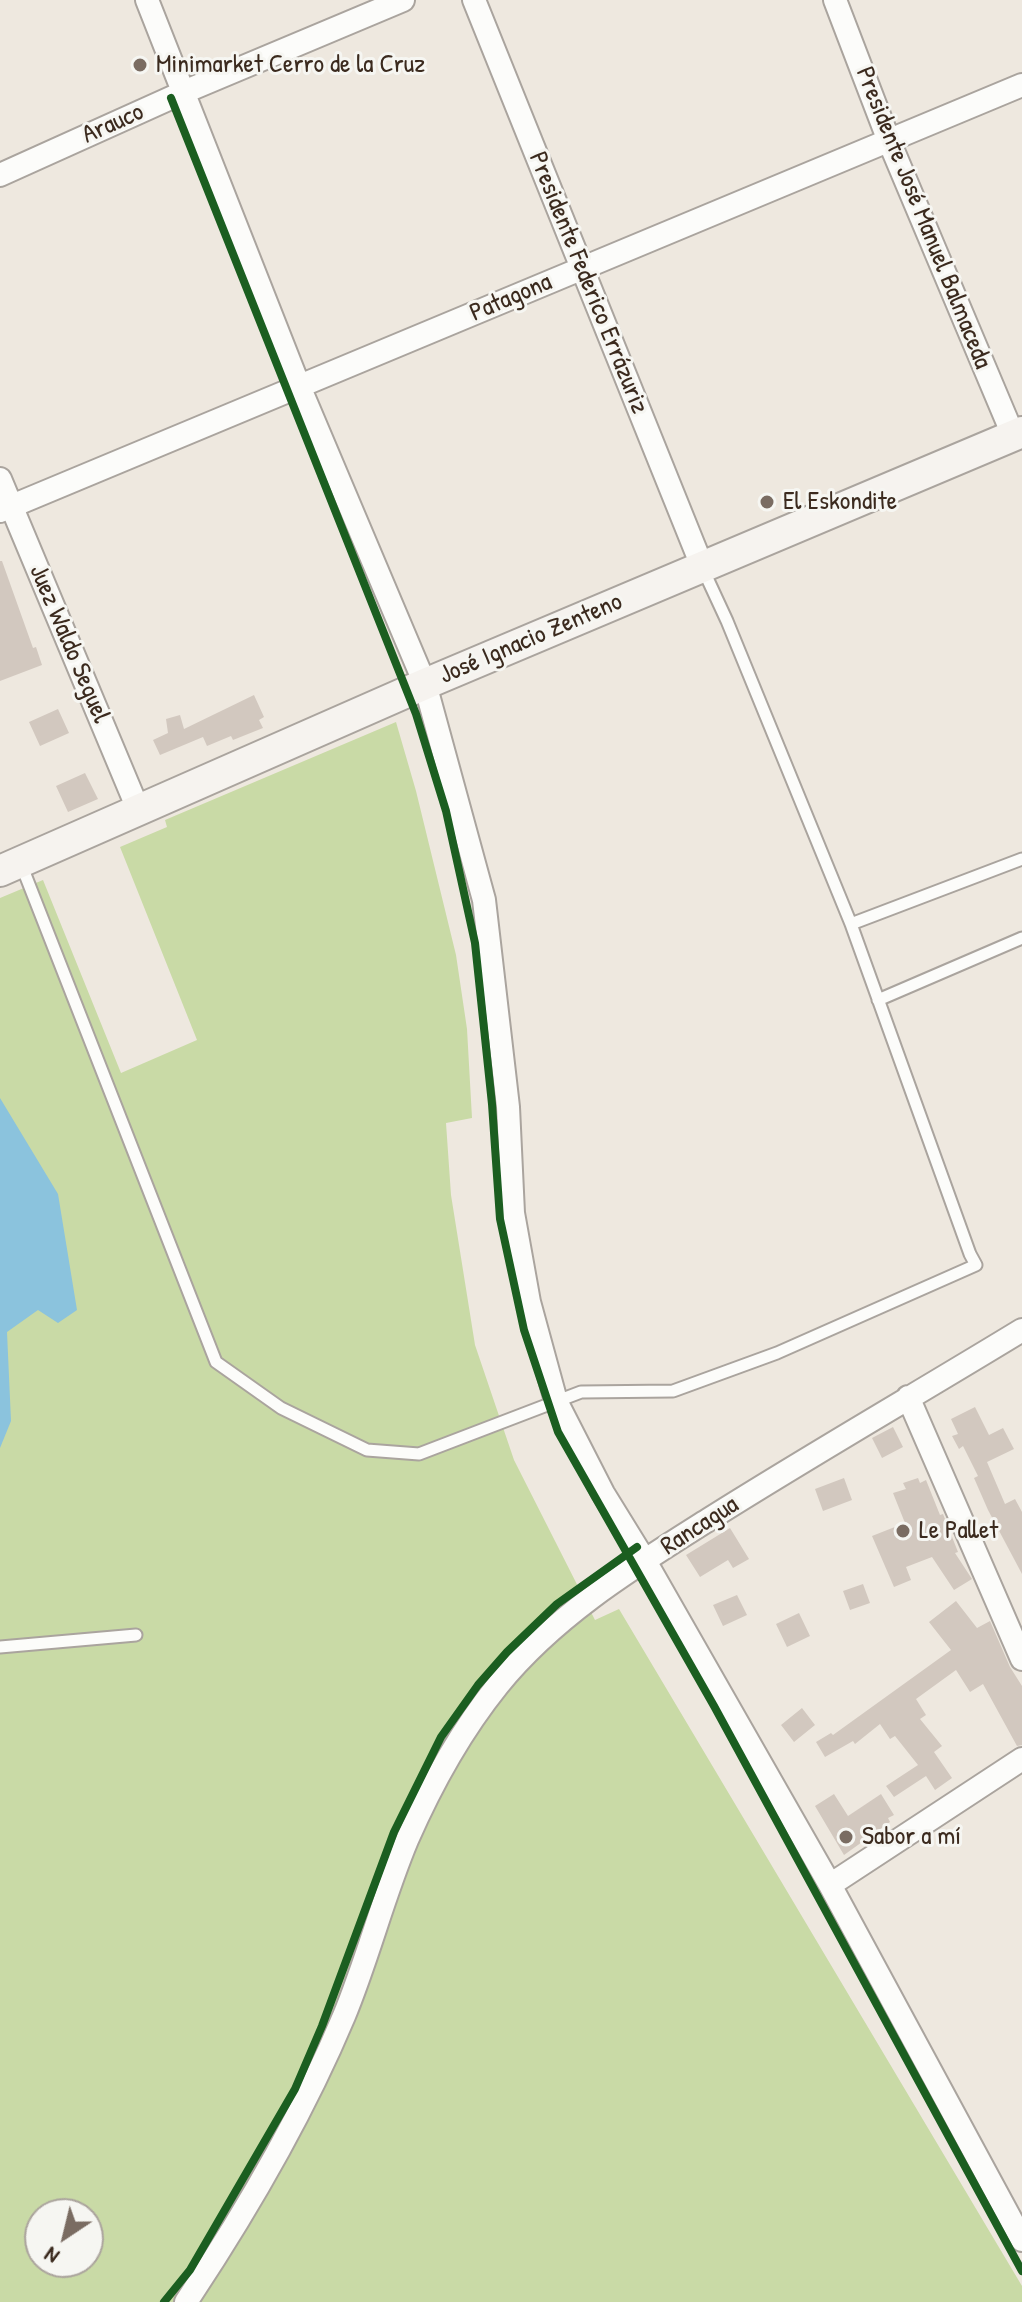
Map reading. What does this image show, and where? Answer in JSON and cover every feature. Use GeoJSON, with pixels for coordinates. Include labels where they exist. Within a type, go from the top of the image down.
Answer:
{"type":"FeatureCollection","features":[{"type":"Feature","properties":{"kind":"street"},"geometry":{"type":"LineString","coordinates":[[147,0],[299,386],[425,684],[484,900],[508,1107],[513,1213],[529,1302],[556,1401],[603,1493],[645,1561],[1015,2208],[1022,2240]]}},
{"type":"Feature","properties":{"kind":"street","name":"Arauco"},"geometry":{"type":"LineString","coordinates":[[0,175],[184,92],[403,0]]}},
{"type":"Feature","properties":{"kind":"street","name":"Presidente Federico Errázuriz"},"geometry":{"type":"LineString","coordinates":[[474,0],[702,566]]}},
{"type":"Feature","properties":{"kind":"street","name":"Presidente José Manuel Balmaceda"},"geometry":{"type":"LineString","coordinates":[[835,0],[889,141],[1018,434]]}},
{"type":"Feature","properties":{"kind":"street","name":"Patagona"},"geometry":{"type":"LineString","coordinates":[[6,508],[1022,85]]}},
{"type":"Feature","properties":{"kind":"street","name":"José Ignacio Zenteno"},"geometry":{"type":"LineString","coordinates":[[10,867],[425,684],[1018,434]]}},
{"type":"Feature","properties":{"kind":"street","name":"Juez Waldo Seguel"},"geometry":{"type":"LineString","coordinates":[[0,479],[6,508],[138,809]]}},
{"type":"Feature","properties":{"kind":"street","name":"Rancagua"},"geometry":{"type":"LineString","coordinates":[[186,2302],[226,2241],[313,2084],[345,2013],[407,1841],[437,1777],[498,1685],[573,1610],[645,1561],[908,1397],[1022,1330]]}},
{"type":"Feature","properties":{"kind":"street"},"geometry":{"type":"LineString","coordinates":[[908,1397],[1022,1659]]}},
{"type":"Feature","properties":{"kind":"street"},"geometry":{"type":"LineString","coordinates":[[830,1885],[1022,1759]]}},
{"type":"Feature","properties":{"kind":"lane"},"geometry":{"type":"LineString","coordinates":[[10,867],[216,1362],[281,1408],[367,1450],[419,1454],[581,1392],[673,1391],[777,1353],[976,1265],[851,924],[702,566]]}},
{"type":"Feature","properties":{"kind":"lane"},"geometry":{"type":"LineString","coordinates":[[851,924],[1022,859]]}},
{"type":"Feature","properties":{"kind":"lane"},"geometry":{"type":"LineString","coordinates":[[878,1000],[1022,938]]}},
{"type":"Feature","properties":{"kind":"lane"},"geometry":{"type":"LineString","coordinates":[[0,1647],[136,1635]]}},
{"type":"Feature","properties":{"kind":"green space"},"geometry":{"type":"Polygon","coordinates":[[[396,722],[456,955],[467,1029],[472,1118],[446,1123],[451,1195],[475,1345],[514,1460],[595,1620],[619,1609],[1022,2286],[1022,2302],[0,2302],[0,898],[43,880],[121,1073],[197,1040],[120,847],[167,827],[165,820],[396,722]]]}},
{"type":"Feature","properties":{"kind":"water"},"geometry":{"type":"Polygon","coordinates":[[[0,1098],[58,1194],[77,1310],[58,1323],[38,1310],[7,1332],[11,1421],[0,1448],[0,1098]]]}},
{"type":"Feature","properties":{"kind":"building"},"geometry":{"type":"Polygon","coordinates":[[[0,561],[42,665],[0,681],[0,561]]]}},
{"type":"Feature","properties":{"kind":"building"},"geometry":{"type":"Polygon","coordinates":[[[254,695],[264,717],[259,720],[263,728],[207,746],[203,737],[160,755],[153,740],[168,733],[166,719],[180,715],[184,729],[254,695]]]}},
{"type":"Feature","properties":{"kind":"building"},"geometry":{"type":"Polygon","coordinates":[[[58,709],[69,733],[40,746],[29,722],[58,709]]]}},
{"type":"Feature","properties":{"kind":"building"},"geometry":{"type":"Polygon","coordinates":[[[85,773],[98,799],[68,812],[56,786],[85,773]]]}},
{"type":"Feature","properties":{"kind":"building"},"geometry":{"type":"Polygon","coordinates":[[[975,1407],[989,1435],[1003,1428],[1014,1449],[987,1462],[1005,1504],[1015,1499],[1022,1512],[1022,1574],[988,1510],[974,1478],[978,1476],[963,1446],[959,1449],[952,1436],[958,1434],[951,1419],[975,1407]]]}},
{"type":"Feature","properties":{"kind":"building"},"geometry":{"type":"Polygon","coordinates":[[[893,1427],[903,1447],[882,1458],[872,1438],[893,1427]]]}},
{"type":"Feature","properties":{"kind":"building"},"geometry":{"type":"Polygon","coordinates":[[[844,1478],[852,1500],[823,1511],[815,1489],[844,1478]]]}},
{"type":"Feature","properties":{"kind":"building"},"geometry":{"type":"Polygon","coordinates":[[[918,1478],[920,1483],[926,1480],[940,1515],[943,1514],[958,1552],[955,1553],[972,1579],[954,1590],[932,1557],[906,1567],[911,1580],[894,1587],[872,1536],[905,1523],[893,1493],[906,1489],[903,1483],[918,1478]]]}},
{"type":"Feature","properties":{"kind":"building"},"geometry":{"type":"Polygon","coordinates":[[[730,1528],[749,1559],[733,1568],[728,1560],[700,1577],[686,1555],[730,1528]]]}},
{"type":"Feature","properties":{"kind":"building"},"geometry":{"type":"Polygon","coordinates":[[[863,1584],[870,1603],[850,1610],[843,1591],[863,1584]]]}},
{"type":"Feature","properties":{"kind":"building"},"geometry":{"type":"Polygon","coordinates":[[[737,1595],[747,1615],[723,1626],[713,1605],[737,1595]]]}},
{"type":"Feature","properties":{"kind":"building"},"geometry":{"type":"Polygon","coordinates":[[[956,1601],[977,1628],[990,1621],[1022,1686],[1022,1745],[1017,1746],[983,1684],[970,1692],[956,1670],[916,1699],[926,1715],[920,1719],[942,1746],[934,1752],[952,1778],[935,1790],[926,1776],[894,1797],[886,1786],[918,1765],[895,1736],[890,1739],[880,1724],[855,1744],[853,1741],[825,1757],[816,1742],[831,1733],[833,1735],[951,1650],[929,1622],[956,1601]]]}},
{"type":"Feature","properties":{"kind":"building"},"geometry":{"type":"Polygon","coordinates":[[[799,1613],[810,1636],[787,1647],[776,1624],[799,1613]]]}},
{"type":"Feature","properties":{"kind":"building"},"geometry":{"type":"Polygon","coordinates":[[[802,1708],[815,1725],[794,1742],[781,1725],[802,1708]]]}},
{"type":"Feature","properties":{"kind":"building"},"geometry":{"type":"Polygon","coordinates":[[[834,1794],[848,1816],[881,1794],[894,1815],[888,1818],[890,1822],[844,1855],[815,1806],[834,1794]]]}},
{"type":"Feature","properties":{"kind":"cycle path"},"geometry":{"type":"LineString","coordinates":[[171,98],[416,714],[446,811],[475,943],[492,1104],[500,1219],[524,1330],[558,1432],[714,1706],[1022,2271]]}},
{"type":"Feature","properties":{"kind":"cycle path"},"geometry":{"type":"LineString","coordinates":[[164,2302],[190,2270],[295,2089],[322,2026],[394,1832],[441,1737],[478,1685],[507,1652],[557,1604],[637,1547]]}},
{"type":"Feature","properties":{"kind":"place","name":"Minimarket Cerro de la Cruz"},"geometry":{"type":"Point","coordinates":[140,65]}},
{"type":"Feature","properties":{"kind":"place","name":"El Eskondite"},"geometry":{"type":"Point","coordinates":[767,502]}},
{"type":"Feature","properties":{"kind":"place","name":"Le Pallet"},"geometry":{"type":"Point","coordinates":[903,1531]}},
{"type":"Feature","properties":{"kind":"place","name":"Sabor a mí"},"geometry":{"type":"Point","coordinates":[846,1837]}}]}
